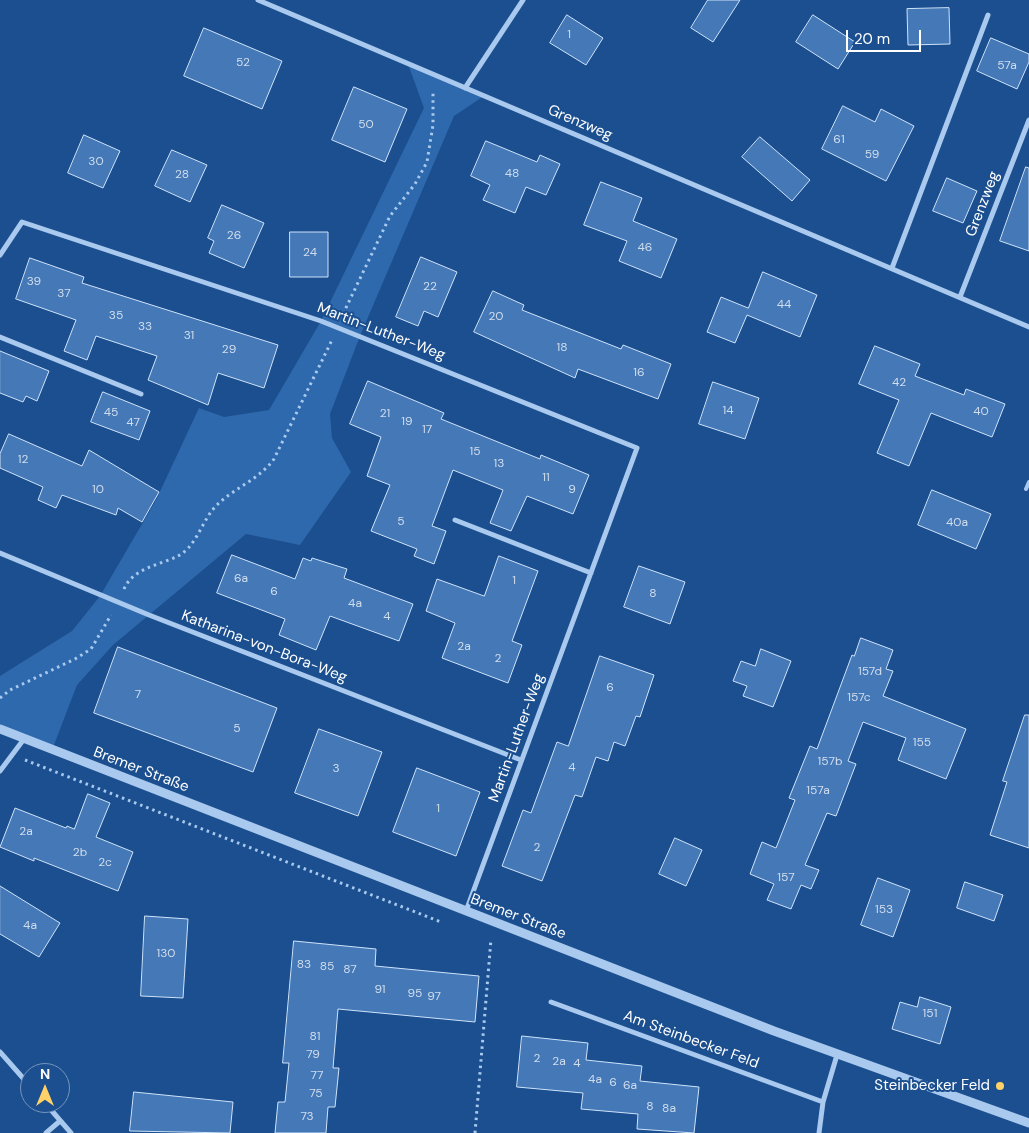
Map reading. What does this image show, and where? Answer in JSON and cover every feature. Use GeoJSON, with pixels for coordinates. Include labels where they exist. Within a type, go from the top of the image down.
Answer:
{"type":"FeatureCollection","features":[{"type":"Feature","properties":{"kind":"street","name":"Grenzweg"},"geometry":{"type":"LineString","coordinates":[[258,0],[1029,327]]}},
{"type":"Feature","properties":{"kind":"street"},"geometry":{"type":"LineString","coordinates":[[465,88],[522,0]]}},
{"type":"Feature","properties":{"kind":"street"},"geometry":{"type":"LineString","coordinates":[[892,268],[988,15]]}},
{"type":"Feature","properties":{"kind":"street","name":"Grenzweg"},"geometry":{"type":"LineString","coordinates":[[960,297],[1029,120]]}},
{"type":"Feature","properties":{"kind":"street","name":"Martin-Luther-Weg"},"geometry":{"type":"LineString","coordinates":[[0,255],[22,222],[337,327],[637,448],[466,911]]}},
{"type":"Feature","properties":{"kind":"street"},"geometry":{"type":"LineString","coordinates":[[0,338],[141,394]]}},
{"type":"Feature","properties":{"kind":"street"},"geometry":{"type":"LineString","coordinates":[[456,520],[591,573]]}},
{"type":"Feature","properties":{"kind":"street","name":"Katharina-von-Bora-Weg"},"geometry":{"type":"LineString","coordinates":[[0,553],[118,602],[522,760]]}},
{"type":"Feature","properties":{"kind":"street","name":"Bremer Straße"},"geometry":{"type":"LineString","coordinates":[[0,729],[837,1055],[1029,1123]]}},
{"type":"Feature","properties":{"kind":"street"},"geometry":{"type":"LineString","coordinates":[[0,771],[24,738]]}},
{"type":"Feature","properties":{"kind":"street","name":"Am Steinbecker Feld"},"geometry":{"type":"LineString","coordinates":[[551,1002],[823,1102]]}},
{"type":"Feature","properties":{"kind":"street"},"geometry":{"type":"LineString","coordinates":[[0,1052],[20,1075]]}},
{"type":"Feature","properties":{"kind":"street"},"geometry":{"type":"LineString","coordinates":[[819,1133],[823,1102],[837,1055]]}},
{"type":"Feature","properties":{"kind":"street"},"geometry":{"type":"LineString","coordinates":[[53,1113],[71,1133]]}},
{"type":"Feature","properties":{"kind":"street"},"geometry":{"type":"LineString","coordinates":[[46,1133],[60,1121]]}},
{"type":"Feature","properties":{"kind":"lane"},"geometry":{"type":"LineString","coordinates":[[1026,489],[1029,482]]}},
{"type":"Feature","properties":{"kind":"path"},"geometry":{"type":"LineString","coordinates":[[0,698],[10,690],[67,663],[91,649],[126,585],[136,574],[181,555],[214,508],[227,495],[266,470],[274,459],[374,246],[390,216],[415,184],[427,162],[433,125],[434,75]]}},
{"type":"Feature","properties":{"kind":"path"},"geometry":{"type":"LineString","coordinates":[[475,1133],[492,921]]}},
{"type":"Feature","properties":{"kind":"shaded area"},"geometry":{"type":"Polygon","coordinates":[[[408,64],[484,96],[454,116],[360,336],[330,414],[332,438],[351,472],[300,545],[246,534],[113,645],[77,685],[52,750],[0,729],[0,676],[72,631],[100,596],[156,500],[199,408],[224,417],[269,410],[321,321],[424,108],[408,64]]]}},
{"type":"Feature","properties":{"kind":"building"},"geometry":{"type":"Polygon","coordinates":[[[708,0],[740,0],[713,42],[691,28],[708,0]]]}},
{"type":"Feature","properties":{"kind":"building"},"geometry":{"type":"Polygon","coordinates":[[[949,8],[950,44],[908,45],[907,9],[949,8]]]}},
{"type":"Feature","properties":{"kind":"building"},"geometry":{"type":"Polygon","coordinates":[[[567,15],[603,38],[586,65],[550,43],[567,15]]]}},
{"type":"Feature","properties":{"kind":"building"},"geometry":{"type":"Polygon","coordinates":[[[813,15],[855,42],[838,69],[796,42],[813,15]]]}},
{"type":"Feature","properties":{"kind":"building"},"geometry":{"type":"Polygon","coordinates":[[[204,28],[282,61],[262,109],[184,76],[204,28]]]}},
{"type":"Feature","properties":{"kind":"building"},"geometry":{"type":"Polygon","coordinates":[[[991,38],[1029,54],[1029,62],[1017,89],[977,71],[991,38]]]}},
{"type":"Feature","properties":{"kind":"building"},"geometry":{"type":"Polygon","coordinates":[[[354,87],[407,109],[385,162],[332,140],[354,87]]]}},
{"type":"Feature","properties":{"kind":"building"},"geometry":{"type":"Polygon","coordinates":[[[843,106],[875,122],[881,109],[914,126],[886,181],[822,149],[843,106]]]}},
{"type":"Feature","properties":{"kind":"building"},"geometry":{"type":"Polygon","coordinates":[[[84,135],[120,151],[103,188],[68,173],[84,135]]]}},
{"type":"Feature","properties":{"kind":"building"},"geometry":{"type":"Polygon","coordinates":[[[760,137],[810,180],[792,201],[742,157],[760,137]]]}},
{"type":"Feature","properties":{"kind":"building"},"geometry":{"type":"Polygon","coordinates":[[[486,141],[537,162],[540,155],[560,164],[546,195],[526,187],[515,213],[483,200],[490,185],[471,176],[486,141]]]}},
{"type":"Feature","properties":{"kind":"building"},"geometry":{"type":"Polygon","coordinates":[[[172,150],[207,165],[190,202],[155,186],[172,150]]]}},
{"type":"Feature","properties":{"kind":"building"},"geometry":{"type":"Polygon","coordinates":[[[1026,167],[1029,168],[1029,251],[1000,241],[1026,167]]]}},
{"type":"Feature","properties":{"kind":"building"},"geometry":{"type":"Polygon","coordinates":[[[947,178],[977,191],[963,223],[933,211],[947,178]]]}},
{"type":"Feature","properties":{"kind":"building"},"geometry":{"type":"Polygon","coordinates":[[[601,182],[642,198],[633,221],[677,239],[661,278],[619,261],[627,241],[584,225],[601,182]]]}},
{"type":"Feature","properties":{"kind":"building"},"geometry":{"type":"Polygon","coordinates":[[[222,205],[264,223],[244,268],[209,253],[214,241],[208,238],[222,205]]]}},
{"type":"Feature","properties":{"kind":"building"},"geometry":{"type":"Polygon","coordinates":[[[290,232],[328,232],[328,277],[290,277],[290,232]]]}},
{"type":"Feature","properties":{"kind":"building"},"geometry":{"type":"Polygon","coordinates":[[[421,257],[457,272],[438,317],[424,311],[418,326],[396,317],[421,257]]]}},
{"type":"Feature","properties":{"kind":"building"},"geometry":{"type":"Polygon","coordinates":[[[30,258],[84,277],[82,283],[278,345],[264,388],[218,373],[208,405],[148,380],[157,356],[96,336],[87,360],[64,351],[76,320],[16,299],[30,258]]]}},
{"type":"Feature","properties":{"kind":"building"},"geometry":{"type":"Polygon","coordinates":[[[763,272],[817,295],[800,337],[747,315],[735,343],[707,332],[721,297],[748,308],[763,272]]]}},
{"type":"Feature","properties":{"kind":"building"},"geometry":{"type":"Polygon","coordinates":[[[493,291],[524,305],[522,310],[621,349],[623,345],[671,364],[658,399],[578,369],[575,378],[474,332],[493,291]]]}},
{"type":"Feature","properties":{"kind":"building"},"geometry":{"type":"Polygon","coordinates":[[[875,346],[920,364],[915,376],[964,395],[966,389],[1005,404],[992,437],[931,413],[909,466],[877,453],[899,400],[859,384],[875,346]]]}},
{"type":"Feature","properties":{"kind":"building"},"geometry":{"type":"Polygon","coordinates":[[[0,351],[49,371],[37,401],[26,396],[23,402],[0,393],[0,351]]]}},
{"type":"Feature","properties":{"kind":"building"},"geometry":{"type":"Polygon","coordinates":[[[368,381],[444,413],[441,419],[540,459],[541,455],[589,475],[573,514],[527,496],[511,531],[490,523],[503,490],[453,470],[432,526],[446,531],[434,564],[414,556],[417,549],[371,531],[390,485],[367,476],[381,437],[350,424],[368,381]]]}},
{"type":"Feature","properties":{"kind":"building"},"geometry":{"type":"Polygon","coordinates":[[[713,382],[759,398],[745,439],[699,424],[713,382]]]}},
{"type":"Feature","properties":{"kind":"building"},"geometry":{"type":"Polygon","coordinates":[[[103,392],[150,411],[139,440],[91,422],[103,392]]]}},
{"type":"Feature","properties":{"kind":"building"},"geometry":{"type":"Polygon","coordinates":[[[9,434],[82,466],[89,450],[159,492],[142,522],[118,508],[116,515],[62,495],[56,508],[38,500],[43,487],[0,468],[0,454],[9,434]]]}},
{"type":"Feature","properties":{"kind":"building"},"geometry":{"type":"Polygon","coordinates":[[[932,490],[991,514],[976,549],[918,525],[932,490]]]}},
{"type":"Feature","properties":{"kind":"building"},"geometry":{"type":"Polygon","coordinates":[[[232,555],[295,579],[303,558],[311,561],[312,558],[347,569],[344,578],[413,604],[399,641],[330,616],[316,650],[279,635],[285,619],[217,593],[232,555]]]}},
{"type":"Feature","properties":{"kind":"building"},"geometry":{"type":"Polygon","coordinates":[[[499,556],[538,571],[512,641],[522,645],[508,683],[442,658],[455,623],[426,611],[437,579],[484,596],[499,556]]]}},
{"type":"Feature","properties":{"kind":"building"},"geometry":{"type":"Polygon","coordinates":[[[639,566],[685,582],[670,624],[624,607],[639,566]]]}},
{"type":"Feature","properties":{"kind":"building"},"geometry":{"type":"Polygon","coordinates":[[[861,638],[893,650],[886,669],[893,671],[883,696],[966,729],[946,779],[898,760],[906,738],[863,722],[848,761],[856,764],[836,816],[827,813],[805,865],[819,870],[811,889],[801,885],[791,909],[767,900],[774,884],[750,874],[762,842],[776,848],[795,800],[789,798],[810,746],[817,749],[852,655],[854,656],[861,638]]]}},
{"type":"Feature","properties":{"kind":"building"},"geometry":{"type":"Polygon","coordinates":[[[118,647],[277,708],[253,772],[94,713],[118,647]]]}},
{"type":"Feature","properties":{"kind":"building"},"geometry":{"type":"Polygon","coordinates":[[[761,649],[791,661],[773,707],[743,696],[747,686],[733,681],[741,661],[755,666],[761,649]]]}},
{"type":"Feature","properties":{"kind":"building"},"geometry":{"type":"Polygon","coordinates":[[[600,656],[654,675],[640,717],[636,716],[625,746],[614,742],[608,761],[596,757],[582,797],[575,795],[542,881],[502,866],[523,810],[531,813],[557,742],[568,746],[600,656]]]}},
{"type":"Feature","properties":{"kind":"building"},"geometry":{"type":"Polygon","coordinates":[[[1025,715],[1029,715],[1029,848],[990,835],[1007,782],[1003,781],[1025,715]]]}},
{"type":"Feature","properties":{"kind":"building"},"geometry":{"type":"Polygon","coordinates":[[[319,729],[382,752],[358,816],[295,793],[319,729]]]}},
{"type":"Feature","properties":{"kind":"building"},"geometry":{"type":"Polygon","coordinates":[[[417,768],[480,792],[456,856],[393,832],[417,768]]]}},
{"type":"Feature","properties":{"kind":"building"},"geometry":{"type":"Polygon","coordinates":[[[88,794],[110,803],[96,837],[133,852],[118,891],[34,858],[34,861],[0,847],[15,808],[66,828],[67,826],[74,829],[88,794]]]}},
{"type":"Feature","properties":{"kind":"building"},"geometry":{"type":"Polygon","coordinates":[[[675,838],[702,850],[686,886],[659,874],[675,838]]]}},
{"type":"Feature","properties":{"kind":"building"},"geometry":{"type":"Polygon","coordinates":[[[878,878],[910,890],[893,937],[861,925],[878,878]]]}},
{"type":"Feature","properties":{"kind":"building"},"geometry":{"type":"Polygon","coordinates":[[[965,882],[1003,895],[994,921],[957,908],[965,882]]]}},
{"type":"Feature","properties":{"kind":"building"},"geometry":{"type":"Polygon","coordinates":[[[0,886],[60,923],[39,957],[0,934],[0,886]]]}},
{"type":"Feature","properties":{"kind":"building"},"geometry":{"type":"Polygon","coordinates":[[[145,916],[188,919],[183,998],[141,996],[145,916]]]}},
{"type":"Feature","properties":{"kind":"building"},"geometry":{"type":"Polygon","coordinates":[[[294,941],[376,949],[375,966],[479,976],[475,1022],[338,1009],[333,1068],[339,1068],[335,1107],[328,1107],[326,1133],[275,1133],[278,1102],[285,1102],[289,1063],[283,1063],[294,941]]]}},
{"type":"Feature","properties":{"kind":"building"},"geometry":{"type":"Polygon","coordinates":[[[920,997],[951,1007],[940,1044],[892,1029],[900,1002],[917,1007],[920,997]]]}},
{"type":"Feature","properties":{"kind":"building"},"geometry":{"type":"Polygon","coordinates":[[[522,1036],[588,1043],[586,1060],[642,1066],[640,1081],[699,1087],[694,1133],[637,1129],[638,1114],[581,1109],[583,1093],[517,1087],[522,1036]]]}},
{"type":"Feature","properties":{"kind":"building"},"geometry":{"type":"Polygon","coordinates":[[[134,1092],[233,1102],[230,1133],[130,1131],[134,1092]]]}},
{"type":"Feature","properties":{"kind":"place","name":"Steinbecker Feld"},"geometry":{"type":"Point","coordinates":[1000,1086]}}]}
